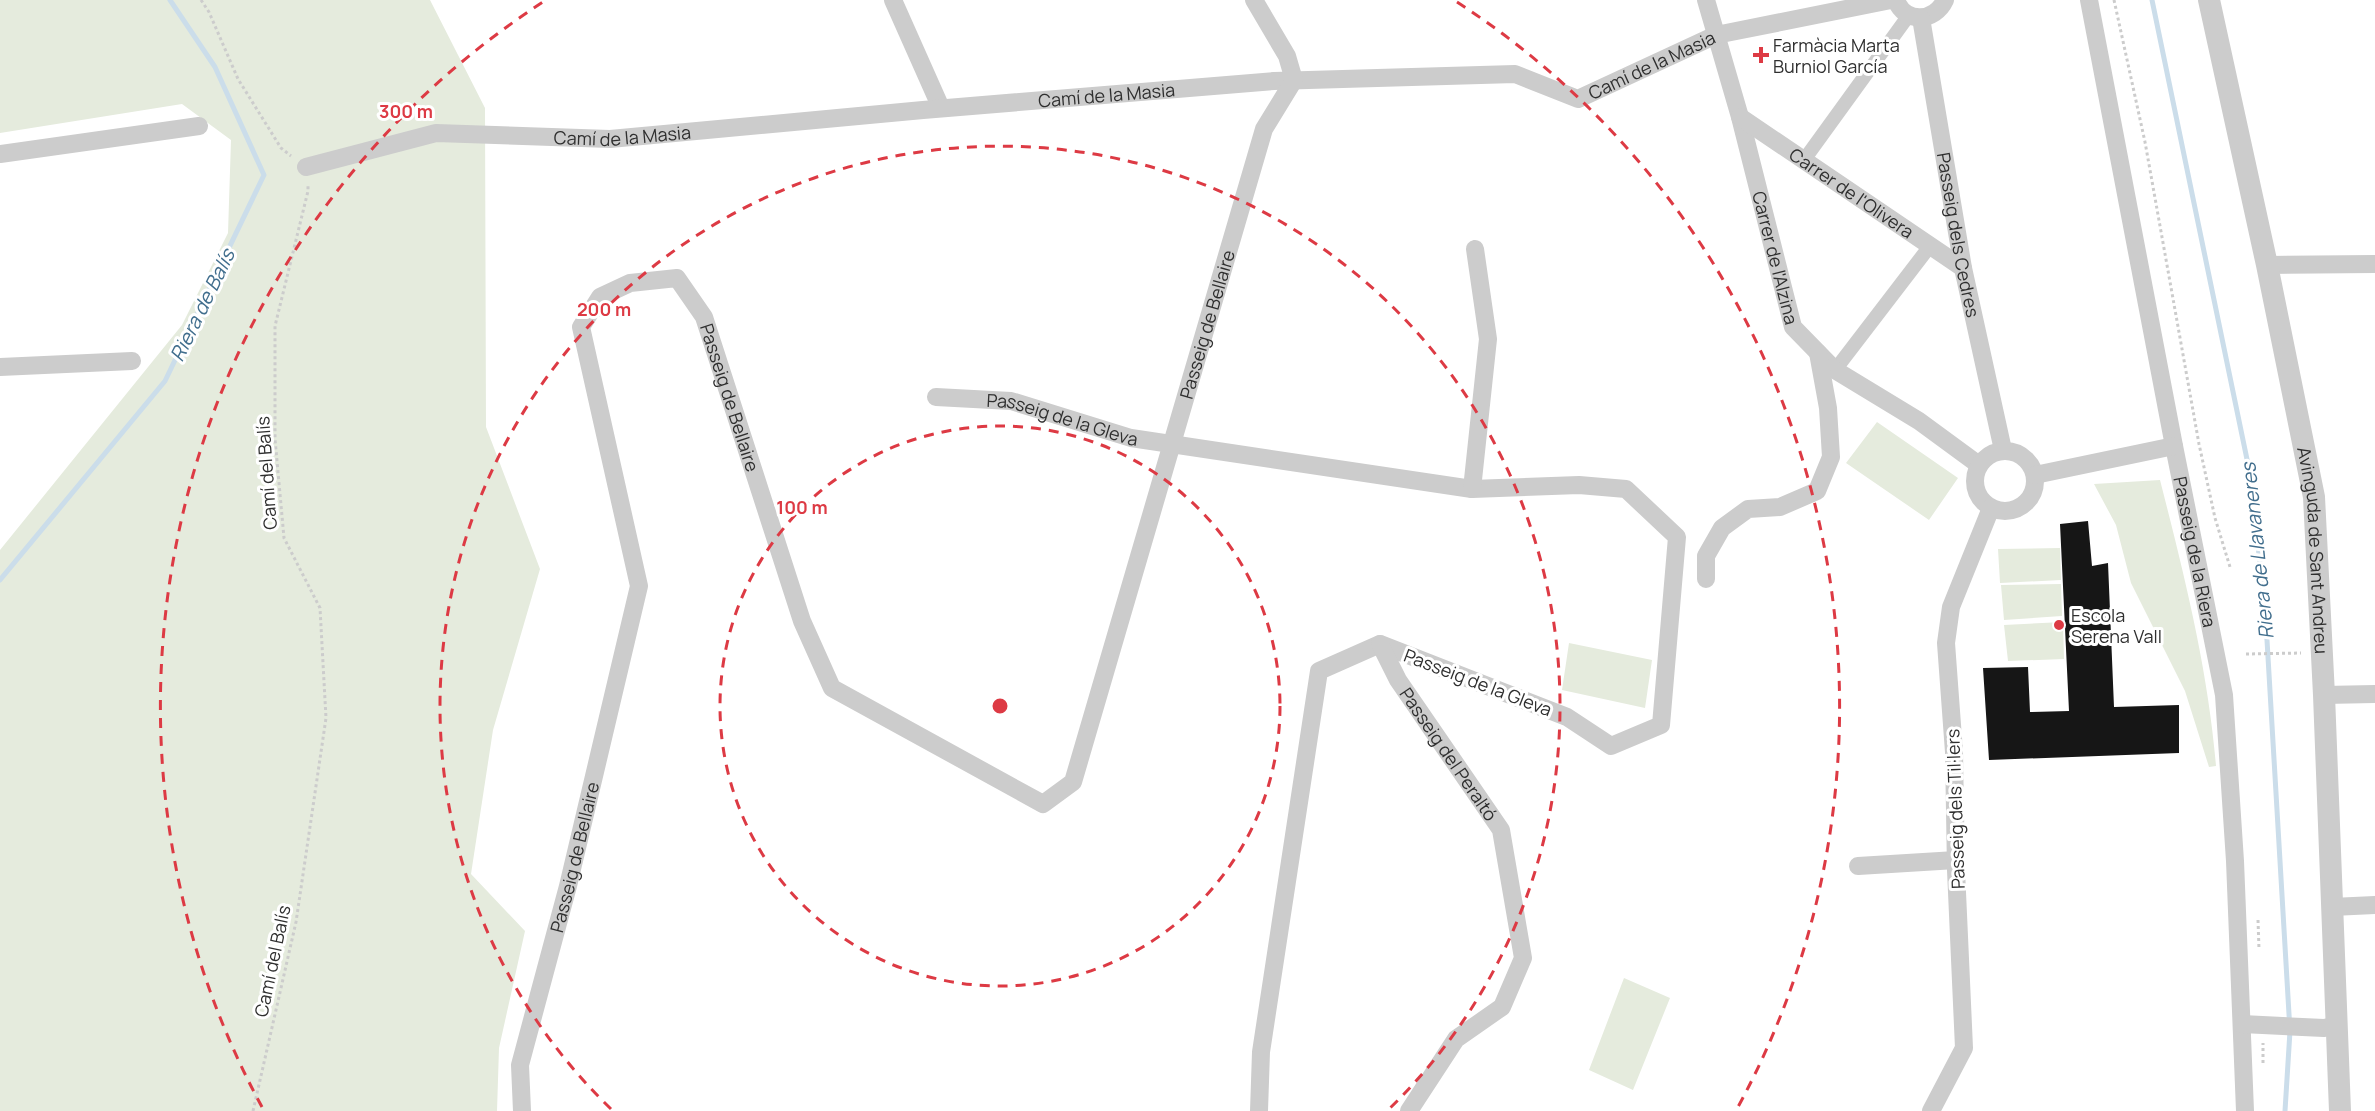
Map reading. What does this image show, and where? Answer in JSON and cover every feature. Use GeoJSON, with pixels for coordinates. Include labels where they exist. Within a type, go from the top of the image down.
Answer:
{"type":"FeatureCollection","features":[{"type":"Feature","properties":{"kind":"street"},"geometry":{"type":"LineString","coordinates":[[893,0],[941,108]]}},
{"type":"Feature","properties":{"kind":"street"},"geometry":{"type":"LineString","coordinates":[[1254,0],[1287,56],[1294,80]]}},
{"type":"Feature","properties":{"kind":"street","name":"Carrer de l'Alzina"},"geometry":{"type":"LineString","coordinates":[[1706,0],[1740,117],[1793,327],[1835,370],[1920,421],[1979,465]]}},
{"type":"Feature","properties":{"kind":"street","name":"Camí de la Masia"},"geometry":{"type":"LineString","coordinates":[[306,167],[436,133],[610,139],[941,108],[1294,80],[1515,74],[1578,99],[1716,35],[1891,0]]}},
{"type":"Feature","properties":{"kind":"street"},"geometry":{"type":"LineString","coordinates":[[1896,0],[1900,9],[1915,16],[1935,13],[1945,0]]}},
{"type":"Feature","properties":{"kind":"street","name":"Passeig de la Riera"},"geometry":{"type":"LineString","coordinates":[[2089,0],[2224,695],[2245,1111]]}},
{"type":"Feature","properties":{"kind":"street","name":"Avinguda de Sant Andreu"},"geometry":{"type":"LineString","coordinates":[[2209,0],[2267,265],[2314,496],[2340,1111]]}},
{"type":"Feature","properties":{"kind":"street"},"geometry":{"type":"LineString","coordinates":[[1804,160],[1915,16]]}},
{"type":"Feature","properties":{"kind":"street","name":"Passeig dels Cedres"},"geometry":{"type":"LineString","coordinates":[[1915,16],[1963,268],[2004,450]]}},
{"type":"Feature","properties":{"kind":"street","name":"Passeig de Bellaire"},"geometry":{"type":"LineString","coordinates":[[522,1111],[520,1065],[568,886],[639,586],[581,327],[600,297],[630,283],[677,278],[704,317],[802,621],[832,688],[1043,804],[1073,782],[1264,129],[1294,80]]}},
{"type":"Feature","properties":{"kind":"street","name":"Carrer de l'Olivera"},"geometry":{"type":"LineString","coordinates":[[1740,117],[1963,268]]}},
{"type":"Feature","properties":{"kind":"street"},"geometry":{"type":"LineString","coordinates":[[0,154],[199,126]]}},
{"type":"Feature","properties":{"kind":"street"},"geometry":{"type":"LineString","coordinates":[[1835,370],[1930,246]]}},
{"type":"Feature","properties":{"kind":"street"},"geometry":{"type":"LineString","coordinates":[[1472,489],[1488,339],[1475,249]]}},
{"type":"Feature","properties":{"kind":"street"},"geometry":{"type":"LineString","coordinates":[[2267,265],[2375,264]]}},
{"type":"Feature","properties":{"kind":"street"},"geometry":{"type":"LineString","coordinates":[[1706,579],[1706,556],[1722,528],[1749,509],[1780,507],[1817,491],[1831,457],[1828,408],[1818,353]]}},
{"type":"Feature","properties":{"kind":"street"},"geometry":{"type":"LineString","coordinates":[[0,367],[132,361]]}},
{"type":"Feature","properties":{"kind":"street","name":"Passeig de la Gleva"},"geometry":{"type":"LineString","coordinates":[[936,397],[1011,401],[1131,438],[1472,489],[1579,485],[1626,489],[1677,537],[1661,725],[1611,746],[1567,717],[1380,644],[1319,671],[1261,1052],[1258,1111]]}},
{"type":"Feature","properties":{"kind":"street"},"geometry":{"type":"LineString","coordinates":[[2035,475],[2174,446]]}},
{"type":"Feature","properties":{"kind":"street"},"geometry":{"type":"LineString","coordinates":[[2004,450],[2016,452],[2025,458],[2035,475],[2035,485],[2030,498],[2024,505],[2005,512],[1991,508],[1980,498],[1975,488],[1975,476],[1979,465],[1993,453],[2004,450]]}},
{"type":"Feature","properties":{"kind":"street","name":"Passeig dels Til·lers"},"geometry":{"type":"LineString","coordinates":[[1931,1111],[1964,1048],[1954,752],[1946,643],[1951,607],[1991,508]]}},
{"type":"Feature","properties":{"kind":"street","name":"Passeig del Peraltó"},"geometry":{"type":"LineString","coordinates":[[1380,644],[1398,680],[1501,830],[1523,957],[1502,1007],[1456,1039],[1409,1111]]}},
{"type":"Feature","properties":{"kind":"street"},"geometry":{"type":"LineString","coordinates":[[2324,695],[2375,694]]}},
{"type":"Feature","properties":{"kind":"street"},"geometry":{"type":"LineString","coordinates":[[1857,866],[1956,860]]}},
{"type":"Feature","properties":{"kind":"street"},"geometry":{"type":"LineString","coordinates":[[2332,906],[2375,905]]}},
{"type":"Feature","properties":{"kind":"street"},"geometry":{"type":"LineString","coordinates":[[2242,1024],[2324,1028],[2338,1025]]}},
{"type":"Feature","properties":{"kind":"path"},"geometry":{"type":"LineString","coordinates":[[201,0],[209,12],[238,79],[281,148],[306,167]]}},
{"type":"Feature","properties":{"kind":"path"},"geometry":{"type":"LineString","coordinates":[[2114,0],[2145,142],[2199,444],[2215,518],[2230,567]]}},
{"type":"Feature","properties":{"kind":"path","name":"Camí del Balís"},"geometry":{"type":"LineString","coordinates":[[253,1111],[296,922],[326,718],[320,608],[284,537],[275,439],[275,326],[308,191],[306,167]]}},
{"type":"Feature","properties":{"kind":"path"},"geometry":{"type":"LineString","coordinates":[[2246,654],[2301,653]]}},
{"type":"Feature","properties":{"kind":"shaded area"},"geometry":{"type":"Polygon","coordinates":[[[0,0],[430,0],[485,108],[486,427],[540,569],[493,730],[471,874],[525,931],[499,1048],[497,1111],[0,1111],[0,550],[182,325],[228,233],[231,140],[182,104],[0,133],[0,0]]]}},
{"type":"Feature","properties":{"kind":"shaded area"},"geometry":{"type":"Polygon","coordinates":[[[1877,422],[1958,478],[1929,520],[1846,463],[1877,422]]]}},
{"type":"Feature","properties":{"kind":"shaded area"},"geometry":{"type":"Polygon","coordinates":[[[2160,480],[2201,658],[2216,766],[2209,767],[2185,691],[2131,583],[2116,525],[2094,484],[2160,480]]]}},
{"type":"Feature","properties":{"kind":"shaded area"},"geometry":{"type":"Polygon","coordinates":[[[2060,548],[2061,580],[2000,583],[1998,549],[2060,548]]]}},
{"type":"Feature","properties":{"kind":"shaded area"},"geometry":{"type":"Polygon","coordinates":[[[2061,584],[2062,616],[2004,620],[2001,585],[2061,584]]]}},
{"type":"Feature","properties":{"kind":"shaded area"},"geometry":{"type":"Polygon","coordinates":[[[2063,622],[2064,659],[2008,661],[2004,625],[2063,622]]]}},
{"type":"Feature","properties":{"kind":"shaded area"},"geometry":{"type":"Polygon","coordinates":[[[1569,643],[1652,660],[1645,708],[1562,690],[1569,643]]]}},
{"type":"Feature","properties":{"kind":"shaded area"},"geometry":{"type":"Polygon","coordinates":[[[1624,978],[1670,998],[1633,1090],[1589,1070],[1624,978]]]}},
{"type":"Feature","properties":{"kind":"building"},"geometry":{"type":"Polygon","coordinates":[[[2088,521],[2092,566],[2108,563],[2114,707],[2179,705],[2179,753],[1989,760],[1983,668],[2028,667],[2030,712],[2069,711],[2060,524],[2088,521]]]}},
{"type":"Feature","properties":{"kind":"waterway","name":"Riera de Balís"},"geometry":{"type":"LineString","coordinates":[[0,580],[165,381],[264,175],[215,67],[170,0]]}},
{"type":"Feature","properties":{"kind":"waterway","name":"Riera de Llavaneres"},"geometry":{"type":"LineString","coordinates":[[2152,0],[2249,469],[2265,606],[2290,1031],[2285,1111]]}},
{"type":"Feature","properties":{"kind":"place","name":"Farmàcia Marta Burniol García"},"geometry":{"type":"Point","coordinates":[1761,55]}},
{"type":"Feature","properties":{"kind":"place","name":"Escola Serena Vall"},"geometry":{"type":"Point","coordinates":[2059,625]}}]}
